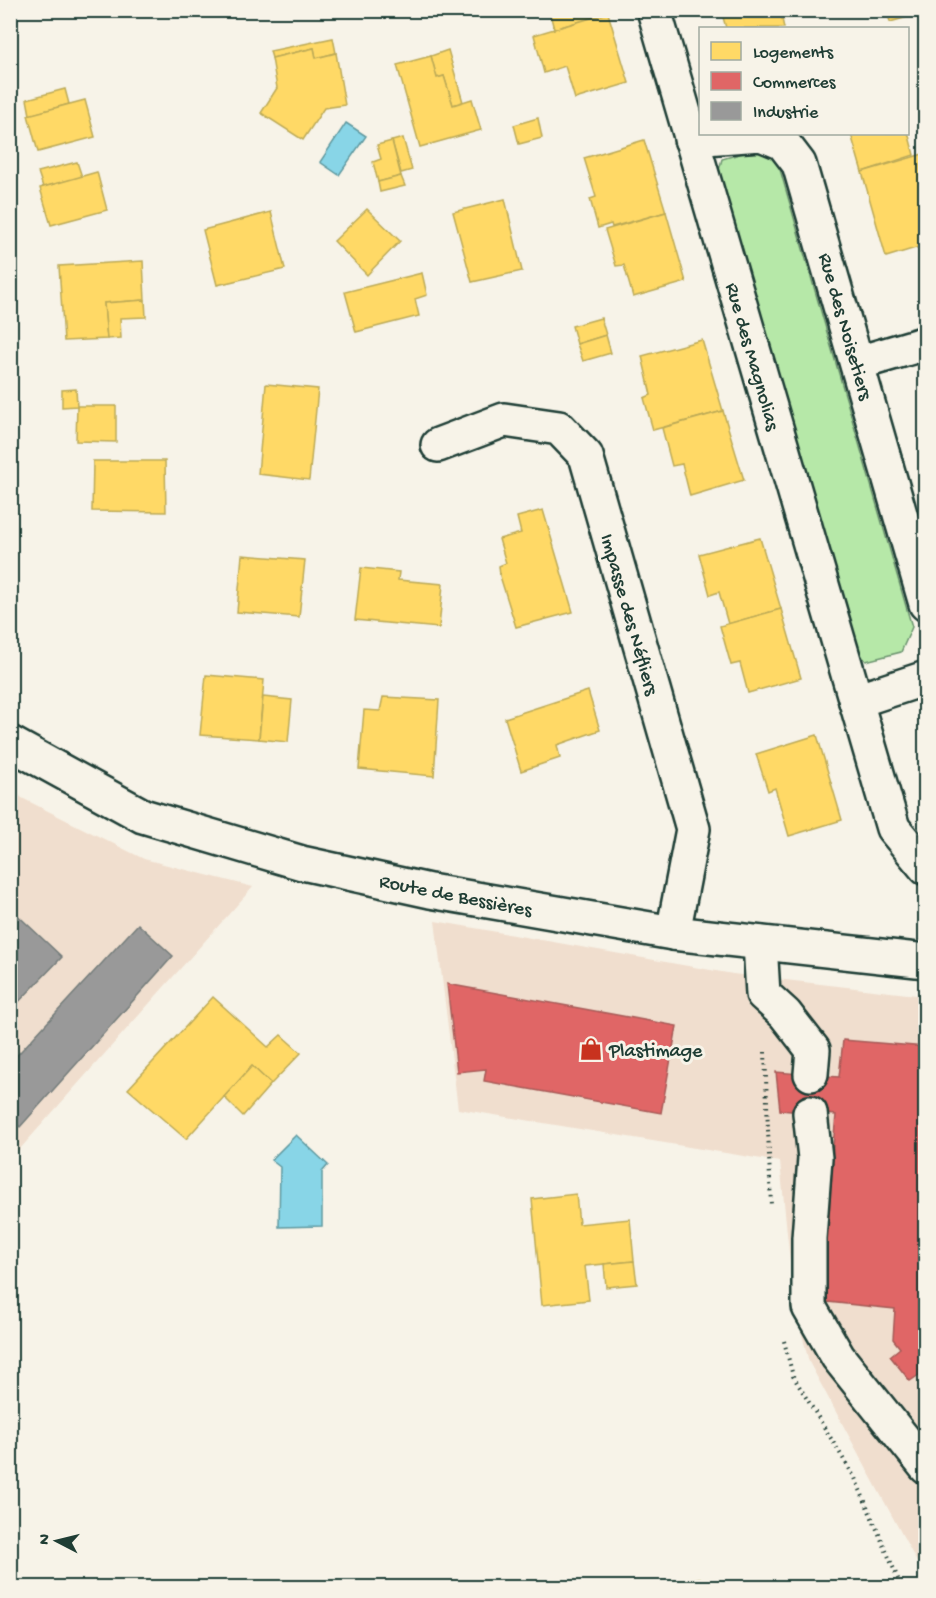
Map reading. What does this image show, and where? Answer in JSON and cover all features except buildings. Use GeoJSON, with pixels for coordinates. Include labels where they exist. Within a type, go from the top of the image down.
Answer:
{"type":"FeatureCollection","features":[{"type":"Feature","properties":{"kind":"street","name":"Rue des Magnolias"},"geometry":{"type":"LineString","coordinates":[[654,10],[893,828],[926,868]]}},
{"type":"Feature","properties":{"kind":"street","name":"Rue des Noisetiers"},"geometry":{"type":"LineString","coordinates":[[691,139],[747,135]]}},
{"type":"Feature","properties":{"kind":"street","name":"Rue des Noisetiers"},"geometry":{"type":"LineString","coordinates":[[763,135],[783,143],[799,164],[926,604]]}},
{"type":"Feature","properties":{"kind":"street"},"geometry":{"type":"LineString","coordinates":[[858,363],[926,343]]}},
{"type":"Feature","properties":{"kind":"street","name":"Impasse des Néfliers"},"geometry":{"type":"LineString","coordinates":[[438,446],[504,420],[559,428],[586,456],[693,829],[673,933]]}},
{"type":"Feature","properties":{"kind":"street"},"geometry":{"type":"LineString","coordinates":[[856,700],[926,678]]}},
{"type":"Feature","properties":{"kind":"street","name":"Route de Bessières"},"geometry":{"type":"LineString","coordinates":[[10,743],[143,816],[302,863],[430,891],[673,933],[926,961]]}},
{"type":"Feature","properties":{"kind":"street"},"geometry":{"type":"LineString","coordinates":[[760,943],[763,994],[785,1014],[813,1050],[811,1074]]}},
{"type":"Feature","properties":{"kind":"street"},"geometry":{"type":"LineString","coordinates":[[810,1113],[815,1158],[809,1238],[809,1307],[838,1358],[926,1467]]}},
{"type":"Feature","properties":{"kind":"shaded area"},"geometry":{"type":"Polygon","coordinates":[[[11,787],[22,798],[144,859],[253,887],[11,1159],[11,787]]]}},
{"type":"Feature","properties":{"kind":"shaded area"},"geometry":{"type":"Polygon","coordinates":[[[435,921],[733,974],[925,996],[925,1577],[809,1362],[794,1303],[780,1162],[458,1109],[435,921]]]}},
{"type":"Feature","properties":{"kind":"green space"},"geometry":{"type":"Polygon","coordinates":[[[757,149],[777,159],[912,627],[901,652],[866,661],[850,642],[714,188],[722,159],[757,149]]]}},
{"type":"Feature","properties":{"kind":"water"},"geometry":{"type":"Polygon","coordinates":[[[346,123],[366,136],[339,175],[320,162],[346,123]]]}},
{"type":"Feature","properties":{"kind":"water"},"geometry":{"type":"Polygon","coordinates":[[[296,1135],[328,1165],[322,1172],[322,1226],[279,1227],[280,1167],[271,1160],[296,1135]]]}},
{"type":"Feature","properties":{"kind":"place","name":"Plastimage"},"geometry":{"type":"Point","coordinates":[591,1049]}}]}
